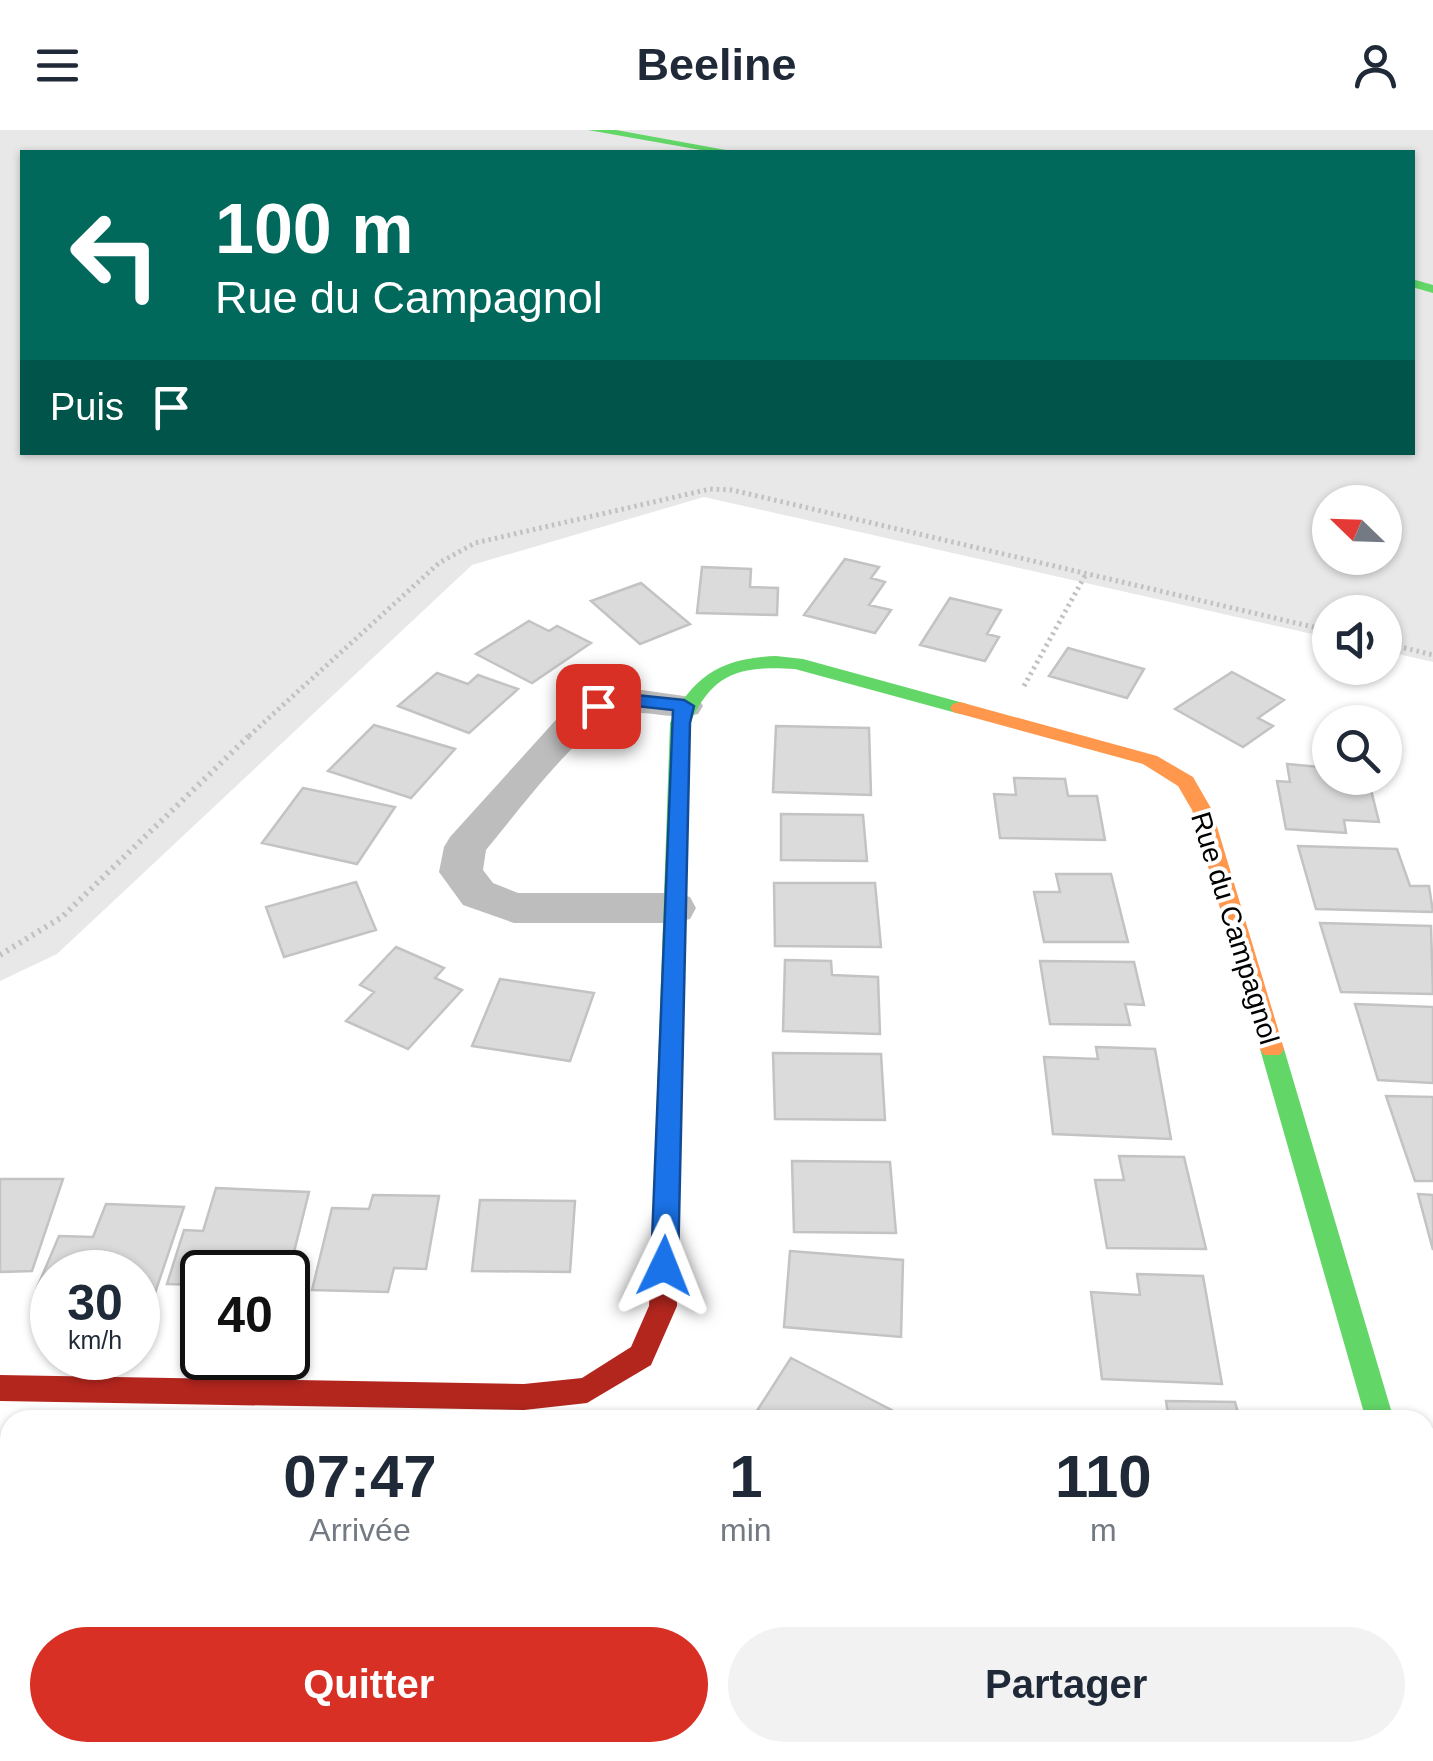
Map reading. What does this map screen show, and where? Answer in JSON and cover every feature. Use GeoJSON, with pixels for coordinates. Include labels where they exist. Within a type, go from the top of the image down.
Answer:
{"type":"FeatureCollection","features":[{"type":"Feature","properties":{"kind":"street"},"geometry":{"type":"LineString","coordinates":[[594,130],[719,150]]}},
{"type":"Feature","properties":{"kind":"street","name":"Rue du Campagnol"},"geometry":{"type":"LineString","coordinates":[[684,706],[723,668],[752,659],[796,663],[1096,742],[1150,760],[1186,782],[1202,810],[1377,1410]]}},
{"type":"Feature","properties":{"kind":"street"},"geometry":{"type":"LineString","coordinates":[[0,1388],[524,1398],[587,1390],[641,1356],[663,1306],[680,723],[684,706],[636,700],[598,706],[577,720],[465,847],[461,872],[478,894],[514,908],[674,908]]}},
{"type":"Feature","properties":{"kind":"path"},"geometry":{"type":"LineString","coordinates":[[0,955],[62,917],[209,772],[423,577],[465,547],[659,498],[722,489],[1312,626]]}},
{"type":"Feature","properties":{"kind":"path"},"geometry":{"type":"LineString","coordinates":[[1016,699],[1086,574]]}},
{"type":"Feature","properties":{"kind":"path"},"geometry":{"type":"LineString","coordinates":[[1402,648],[1433,655]]}},
{"type":"Feature","properties":{"kind":"shaded area"},"geometry":{"type":"Polygon","coordinates":[[[0,130],[1433,130],[1433,662],[1402,655],[1402,595],[1312,595],[1312,634],[704,497],[472,565],[57,954],[0,981],[0,130]]]}},
{"type":"Feature","properties":{"kind":"building"},"geometry":{"type":"Polygon","coordinates":[[[845,559],[879,567],[871,578],[885,582],[869,605],[891,610],[875,633],[804,615],[845,559]]]}},
{"type":"Feature","properties":{"kind":"building"},"geometry":{"type":"Polygon","coordinates":[[[702,567],[751,569],[750,587],[778,588],[777,615],[697,613],[702,567]]]}},
{"type":"Feature","properties":{"kind":"building"},"geometry":{"type":"Polygon","coordinates":[[[641,583],[690,624],[640,644],[591,601],[641,583]]]}},
{"type":"Feature","properties":{"kind":"building"},"geometry":{"type":"Polygon","coordinates":[[[950,598],[1001,610],[987,634],[999,637],[985,661],[920,645],[950,598]]]}},
{"type":"Feature","properties":{"kind":"building"},"geometry":{"type":"Polygon","coordinates":[[[529,621],[549,631],[557,626],[591,643],[532,683],[476,654],[529,621]]]}},
{"type":"Feature","properties":{"kind":"building"},"geometry":{"type":"Polygon","coordinates":[[[1068,648],[1144,669],[1127,698],[1049,676],[1068,648]]]}},
{"type":"Feature","properties":{"kind":"building"},"geometry":{"type":"Polygon","coordinates":[[[1232,672],[1284,700],[1258,718],[1273,726],[1243,747],[1175,709],[1232,672]]]}},
{"type":"Feature","properties":{"kind":"building"},"geometry":{"type":"Polygon","coordinates":[[[437,673],[468,684],[478,675],[518,689],[469,733],[398,706],[437,673]]]}},
{"type":"Feature","properties":{"kind":"building"},"geometry":{"type":"Polygon","coordinates":[[[374,725],[455,749],[411,798],[328,771],[374,725]]]}},
{"type":"Feature","properties":{"kind":"building"},"geometry":{"type":"Polygon","coordinates":[[[776,726],[869,728],[871,795],[773,792],[776,726]]]}},
{"type":"Feature","properties":{"kind":"building"},"geometry":{"type":"Polygon","coordinates":[[[1287,764],[1312,766],[1312,795],[1372,795],[1379,822],[1344,820],[1346,833],[1286,829],[1277,781],[1290,782],[1287,764]]]}},
{"type":"Feature","properties":{"kind":"building"},"geometry":{"type":"Polygon","coordinates":[[[1014,778],[1065,779],[1068,796],[1097,796],[1105,840],[1000,838],[994,794],[1016,795],[1014,778]]]}},
{"type":"Feature","properties":{"kind":"building"},"geometry":{"type":"Polygon","coordinates":[[[303,788],[395,807],[357,864],[262,843],[303,788]]]}},
{"type":"Feature","properties":{"kind":"building"},"geometry":{"type":"Polygon","coordinates":[[[781,814],[863,815],[867,861],[781,860],[781,814]]]}},
{"type":"Feature","properties":{"kind":"building"},"geometry":{"type":"Polygon","coordinates":[[[1298,846],[1397,849],[1410,886],[1429,886],[1433,912],[1316,909],[1298,846]]]}},
{"type":"Feature","properties":{"kind":"building"},"geometry":{"type":"Polygon","coordinates":[[[1056,874],[1111,874],[1128,942],[1044,942],[1034,892],[1060,892],[1056,874]]]}},
{"type":"Feature","properties":{"kind":"building"},"geometry":{"type":"Polygon","coordinates":[[[356,882],[376,930],[284,957],[266,907],[356,882]]]}},
{"type":"Feature","properties":{"kind":"building"},"geometry":{"type":"Polygon","coordinates":[[[774,883],[875,883],[881,947],[775,946],[774,883]]]}},
{"type":"Feature","properties":{"kind":"building"},"geometry":{"type":"Polygon","coordinates":[[[1320,923],[1431,926],[1433,994],[1341,992],[1320,923]]]}},
{"type":"Feature","properties":{"kind":"building"},"geometry":{"type":"Polygon","coordinates":[[[396,947],[444,968],[435,978],[462,990],[408,1049],[346,1021],[374,992],[360,985],[396,947]]]}},
{"type":"Feature","properties":{"kind":"building"},"geometry":{"type":"Polygon","coordinates":[[[785,960],[831,961],[832,975],[878,977],[880,1034],[783,1031],[785,960]]]}},
{"type":"Feature","properties":{"kind":"building"},"geometry":{"type":"Polygon","coordinates":[[[1040,961],[1134,962],[1144,1005],[1125,1004],[1130,1025],[1050,1024],[1040,961]]]}},
{"type":"Feature","properties":{"kind":"building"},"geometry":{"type":"Polygon","coordinates":[[[500,979],[594,993],[570,1061],[472,1046],[500,979]]]}},
{"type":"Feature","properties":{"kind":"building"},"geometry":{"type":"Polygon","coordinates":[[[1355,1004],[1433,1007],[1433,1083],[1378,1080],[1355,1004]]]}},
{"type":"Feature","properties":{"kind":"building"},"geometry":{"type":"Polygon","coordinates":[[[1096,1047],[1155,1049],[1171,1139],[1053,1134],[1044,1057],[1098,1059],[1096,1047]]]}},
{"type":"Feature","properties":{"kind":"building"},"geometry":{"type":"Polygon","coordinates":[[[773,1053],[881,1054],[885,1120],[775,1119],[773,1053]]]}},
{"type":"Feature","properties":{"kind":"building"},"geometry":{"type":"Polygon","coordinates":[[[1386,1096],[1433,1097],[1433,1181],[1415,1181],[1386,1096]]]}},
{"type":"Feature","properties":{"kind":"building"},"geometry":{"type":"Polygon","coordinates":[[[1119,1156],[1184,1157],[1206,1249],[1107,1248],[1095,1180],[1124,1180],[1119,1156]]]}},
{"type":"Feature","properties":{"kind":"building"},"geometry":{"type":"Polygon","coordinates":[[[792,1161],[890,1162],[896,1233],[794,1232],[792,1161]]]}},
{"type":"Feature","properties":{"kind":"building"},"geometry":{"type":"Polygon","coordinates":[[[0,1179],[63,1179],[39,1250],[30,1250],[30,1271],[0,1272],[0,1179]]]}},
{"type":"Feature","properties":{"kind":"building"},"geometry":{"type":"Polygon","coordinates":[[[216,1188],[309,1192],[294,1250],[180,1250],[180,1284],[167,1284],[184,1230],[203,1231],[216,1188]]]}},
{"type":"Feature","properties":{"kind":"building"},"geometry":{"type":"Polygon","coordinates":[[[1418,1194],[1433,1195],[1433,1250],[1418,1194]]]}},
{"type":"Feature","properties":{"kind":"building"},"geometry":{"type":"Polygon","coordinates":[[[373,1195],[439,1196],[426,1269],[394,1268],[388,1292],[312,1290],[332,1208],[369,1209],[373,1195]]]}},
{"type":"Feature","properties":{"kind":"building"},"geometry":{"type":"Polygon","coordinates":[[[480,1200],[575,1201],[570,1272],[472,1271],[480,1200]]]}},
{"type":"Feature","properties":{"kind":"building"},"geometry":{"type":"Polygon","coordinates":[[[106,1204],[184,1207],[160,1278],[160,1250],[53,1250],[59,1236],[93,1237],[106,1204]]]}},
{"type":"Feature","properties":{"kind":"building"},"geometry":{"type":"Polygon","coordinates":[[[790,1251],[903,1260],[901,1337],[784,1327],[790,1251]]]}},
{"type":"Feature","properties":{"kind":"building"},"geometry":{"type":"Polygon","coordinates":[[[1137,1274],[1203,1276],[1222,1384],[1102,1379],[1091,1292],[1140,1295],[1137,1274]]]}},
{"type":"Feature","properties":{"kind":"building"},"geometry":{"type":"Polygon","coordinates":[[[791,1358],[892,1410],[757,1410],[791,1358]]]}},
{"type":"Feature","properties":{"kind":"building"},"geometry":{"type":"Polygon","coordinates":[[[1166,1401],[1235,1402],[1237,1410],[1167,1410],[1166,1401]]]}},
{"type":"Feature","properties":{"kind":"traffic: fast"},"geometry":{"type":"LineString","coordinates":[[594,130],[719,150]]}},
{"type":"Feature","properties":{"kind":"traffic: fast"},"geometry":{"type":"LineString","coordinates":[[1415,284],[1433,289]]}},
{"type":"Feature","properties":{"kind":"traffic: fast"},"geometry":{"type":"LineString","coordinates":[[665,1238],[680,723],[689,704],[711,677],[725,670],[776,662],[796,663],[960,708]]}},
{"type":"Feature","properties":{"kind":"traffic: fast"},"geometry":{"type":"LineString","coordinates":[[1272,1049],[1377,1410]]}},
{"type":"Feature","properties":{"kind":"traffic: slow"},"geometry":{"type":"LineString","coordinates":[[960,708],[1150,760],[1186,782],[1202,810],[1272,1049]]}},
{"type":"Feature","properties":{"kind":"traffic: jam"},"geometry":{"type":"LineString","coordinates":[[0,1388],[524,1397],[587,1390],[641,1356],[663,1306],[665,1238]]}},
{"type":"Feature","properties":{"kind":"route"},"geometry":{"type":"LineString","coordinates":[[598,706],[636,700],[684,706],[680,723],[664,1266]]}}]}
